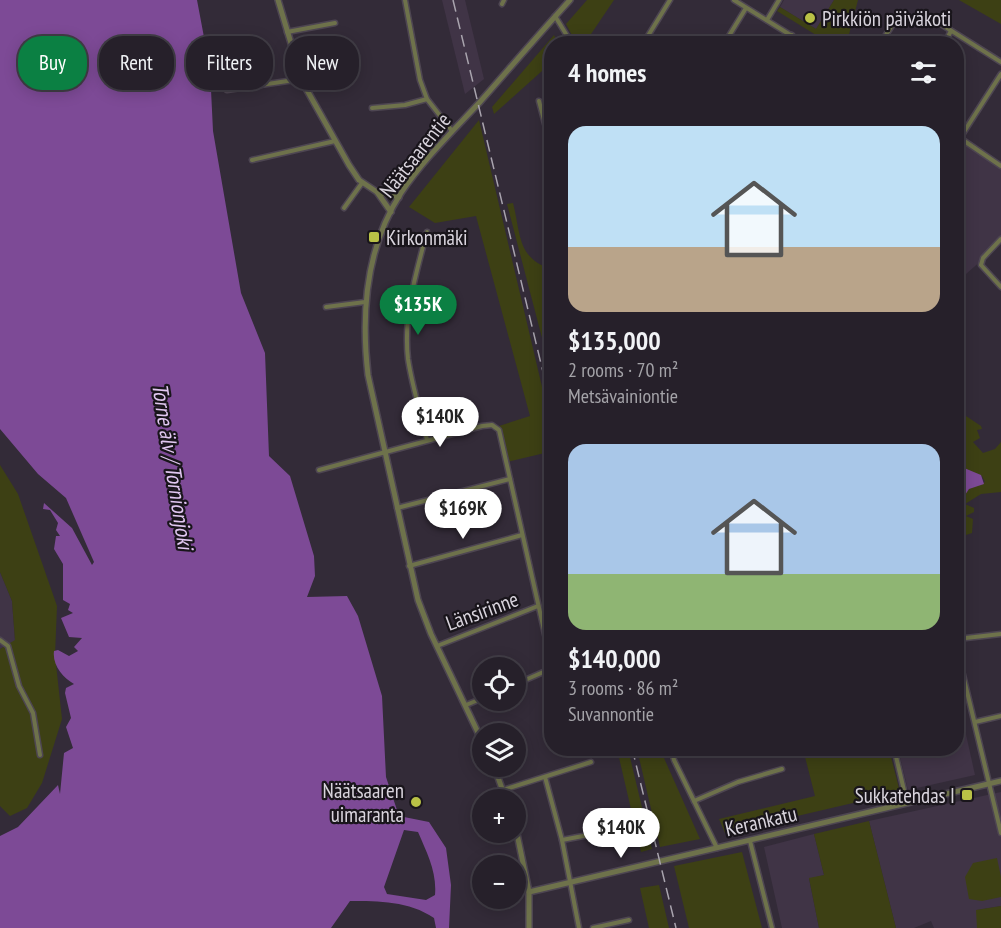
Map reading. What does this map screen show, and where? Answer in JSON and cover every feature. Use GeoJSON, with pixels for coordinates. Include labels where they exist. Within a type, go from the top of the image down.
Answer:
{"type":"FeatureCollection","features":[{"type":"Feature","properties":{"kind":"street"},"geometry":{"type":"LineString","coordinates":[[278,0],[287,36]]}},
{"type":"Feature","properties":{"kind":"street"},"geometry":{"type":"LineString","coordinates":[[405,0],[420,80],[427,99],[453,132]]}},
{"type":"Feature","properties":{"kind":"street","name":"Näätsaarentie"},"geometry":{"type":"LineString","coordinates":[[474,723],[437,646],[422,609],[409,566],[368,375],[365,348],[365,302],[371,267],[391,212],[399,197],[453,132],[570,0]]}},
{"type":"Feature","properties":{"kind":"street"},"geometry":{"type":"LineString","coordinates":[[648,36],[670,0]]}},
{"type":"Feature","properties":{"kind":"street"},"geometry":{"type":"LineString","coordinates":[[734,0],[792,35]]}},
{"type":"Feature","properties":{"kind":"street"},"geometry":{"type":"LineString","coordinates":[[766,20],[779,0]]}},
{"type":"Feature","properties":{"kind":"street"},"geometry":{"type":"LineString","coordinates":[[729,36],[746,8]]}},
{"type":"Feature","properties":{"kind":"street"},"geometry":{"type":"LineString","coordinates":[[922,15],[959,36]]}},
{"type":"Feature","properties":{"kind":"street"},"geometry":{"type":"LineString","coordinates":[[555,16],[567,36]]}},
{"type":"Feature","properties":{"kind":"street"},"geometry":{"type":"LineString","coordinates":[[286,32],[335,23]]}},
{"type":"Feature","properties":{"kind":"street"},"geometry":{"type":"LineString","coordinates":[[885,36],[893,24]]}},
{"type":"Feature","properties":{"kind":"street"},"geometry":{"type":"LineString","coordinates":[[948,36],[951,31]]}},
{"type":"Feature","properties":{"kind":"street"},"geometry":{"type":"LineString","coordinates":[[964,39],[1001,62]]}},
{"type":"Feature","properties":{"kind":"street"},"geometry":{"type":"LineString","coordinates":[[964,128],[1001,74]]}},
{"type":"Feature","properties":{"kind":"street"},"geometry":{"type":"LineString","coordinates":[[307,90],[335,141],[362,183],[377,192],[399,197]]}},
{"type":"Feature","properties":{"kind":"street"},"geometry":{"type":"LineString","coordinates":[[372,108],[405,105],[427,99]]}},
{"type":"Feature","properties":{"kind":"street"},"geometry":{"type":"LineString","coordinates":[[539,101],[544,120]]}},
{"type":"Feature","properties":{"kind":"street"},"geometry":{"type":"LineString","coordinates":[[252,160],[335,141]]}},
{"type":"Feature","properties":{"kind":"street"},"geometry":{"type":"LineString","coordinates":[[964,141],[1001,166]]}},
{"type":"Feature","properties":{"kind":"street"},"geometry":{"type":"LineString","coordinates":[[344,208],[362,183]]}},
{"type":"Feature","properties":{"kind":"street"},"geometry":{"type":"LineString","coordinates":[[377,192],[391,212]]}},
{"type":"Feature","properties":{"kind":"street"},"geometry":{"type":"LineString","coordinates":[[427,231],[410,299],[408,357],[427,440]]}},
{"type":"Feature","properties":{"kind":"street"},"geometry":{"type":"LineString","coordinates":[[1001,239],[983,258],[981,265],[1001,287]]}},
{"type":"Feature","properties":{"kind":"street"},"geometry":{"type":"LineString","coordinates":[[326,307],[365,302]]}},
{"type":"Feature","properties":{"kind":"street"},"geometry":{"type":"LineString","coordinates":[[319,470],[384,451],[492,425],[499,429],[544,634]]}},
{"type":"Feature","properties":{"kind":"street"},"geometry":{"type":"LineString","coordinates":[[396,508],[510,479]]}},
{"type":"Feature","properties":{"kind":"street"},"geometry":{"type":"LineString","coordinates":[[409,566],[522,535]]}},
{"type":"Feature","properties":{"kind":"street","name":"Länsirinne"},"geometry":{"type":"LineString","coordinates":[[437,646],[538,606]]}},
{"type":"Feature","properties":{"kind":"street"},"geometry":{"type":"LineString","coordinates":[[964,638],[1001,634]]}},
{"type":"Feature","properties":{"kind":"street"},"geometry":{"type":"LineString","coordinates":[[0,640],[8,646],[19,686],[33,713],[40,755]]}},
{"type":"Feature","properties":{"kind":"street"},"geometry":{"type":"LineString","coordinates":[[526,680],[544,672]]}},
{"type":"Feature","properties":{"kind":"street"},"geometry":{"type":"LineString","coordinates":[[964,678],[1001,833]]}},
{"type":"Feature","properties":{"kind":"street"},"geometry":{"type":"LineString","coordinates":[[466,705],[472,703]]}},
{"type":"Feature","properties":{"kind":"street"},"geometry":{"type":"LineString","coordinates":[[975,722],[1001,716]]}},
{"type":"Feature","properties":{"kind":"street"},"geometry":{"type":"LineString","coordinates":[[673,756],[718,849]]}},
{"type":"Feature","properties":{"kind":"street"},"geometry":{"type":"LineString","coordinates":[[896,756],[907,803]]}},
{"type":"Feature","properties":{"kind":"street"},"geometry":{"type":"LineString","coordinates":[[506,789],[591,762]]}},
{"type":"Feature","properties":{"kind":"street"},"geometry":{"type":"LineString","coordinates":[[694,801],[738,782],[782,769]]}},
{"type":"Feature","properties":{"kind":"street"},"geometry":{"type":"LineString","coordinates":[[545,777],[562,840],[579,928]]}},
{"type":"Feature","properties":{"kind":"street","name":"Kerankatu"},"geometry":{"type":"LineString","coordinates":[[528,892],[570,884],[1001,781]]}},
{"type":"Feature","properties":{"kind":"street"},"geometry":{"type":"LineString","coordinates":[[562,840],[604,832]]}},
{"type":"Feature","properties":{"kind":"street"},"geometry":{"type":"LineString","coordinates":[[750,841],[772,928]]}},
{"type":"Feature","properties":{"kind":"street"},"geometry":{"type":"LineString","coordinates":[[519,843],[528,892],[529,928]]}},
{"type":"Feature","properties":{"kind":"street"},"geometry":{"type":"LineString","coordinates":[[593,928],[629,920]]}},
{"type":"Feature","properties":{"kind":"shaded area"},"geometry":{"type":"Polygon","coordinates":[[[442,0],[465,0],[484,79],[465,94],[442,0]]]}},
{"type":"Feature","properties":{"kind":"shaded area","name":"Pirkkiön päiväkoti"},"geometry":{"type":"Polygon","coordinates":[[[784,0],[834,0],[816,29],[780,7],[784,0]]]}},
{"type":"Feature","properties":{"kind":"shaded area"},"geometry":{"type":"Polygon","coordinates":[[[964,144],[1001,168],[1001,243],[964,276],[964,144]]]}},
{"type":"Feature","properties":{"kind":"shaded area"},"geometry":{"type":"Polygon","coordinates":[[[0,572],[12,601],[15,641],[0,649],[0,572]]]}},
{"type":"Feature","properties":{"kind":"shaded area"},"geometry":{"type":"Polygon","coordinates":[[[964,726],[975,775],[908,790],[900,756],[964,756],[964,726]]]}},
{"type":"Feature","properties":{"kind":"shaded area"},"geometry":{"type":"Polygon","coordinates":[[[1001,792],[1001,906],[977,910],[977,928],[934,928],[931,921],[914,928],[896,928],[869,821],[1001,792]]]}},
{"type":"Feature","properties":{"kind":"shaded area"},"geometry":{"type":"Polygon","coordinates":[[[814,834],[824,875],[809,879],[819,928],[782,928],[764,847],[814,834]]]}},
{"type":"Feature","properties":{"kind":"green space"},"geometry":{"type":"Polygon","coordinates":[[[587,0],[614,0],[590,36],[572,36],[566,24],[587,0]]]}},
{"type":"Feature","properties":{"kind":"green space"},"geometry":{"type":"Polygon","coordinates":[[[834,0],[858,0],[849,36],[818,36],[777,11],[780,7],[816,29],[834,0]]]}},
{"type":"Feature","properties":{"kind":"green space"},"geometry":{"type":"Polygon","coordinates":[[[959,0],[1001,0],[1001,24],[959,0]]]}},
{"type":"Feature","properties":{"kind":"green space"},"geometry":{"type":"Polygon","coordinates":[[[544,47],[544,69],[494,114],[492,107],[544,47]]]}},
{"type":"Feature","properties":{"kind":"green space"},"geometry":{"type":"Polygon","coordinates":[[[479,120],[544,395],[544,453],[507,462],[499,426],[530,416],[476,216],[435,223],[409,207],[479,120]]]}},
{"type":"Feature","properties":{"kind":"green space"},"geometry":{"type":"Polygon","coordinates":[[[513,203],[522,244],[526,252],[532,259],[544,266],[544,345],[507,204],[513,203]]]}},
{"type":"Feature","properties":{"kind":"green space"},"geometry":{"type":"Polygon","coordinates":[[[964,415],[981,426],[982,429],[977,430],[980,438],[973,442],[983,453],[995,449],[1001,442],[1001,492],[981,494],[965,504],[974,508],[974,512],[966,516],[973,519],[972,533],[964,536],[964,493],[985,482],[982,476],[964,468],[964,415]]]}},
{"type":"Feature","properties":{"kind":"green space"},"geometry":{"type":"Polygon","coordinates":[[[0,465],[18,494],[57,606],[55,655],[62,719],[42,783],[27,808],[10,816],[0,806],[0,649],[15,640],[12,601],[0,572],[0,465]]]}},
{"type":"Feature","properties":{"kind":"green space"},"geometry":{"type":"Polygon","coordinates":[[[619,756],[630,756],[652,849],[641,852],[619,756]]]}},
{"type":"Feature","properties":{"kind":"green space"},"geometry":{"type":"Polygon","coordinates":[[[639,756],[663,756],[700,839],[660,847],[639,756]]]}},
{"type":"Feature","properties":{"kind":"green space"},"geometry":{"type":"Polygon","coordinates":[[[805,756],[891,756],[900,792],[725,833],[719,819],[815,796],[805,756]]]}},
{"type":"Feature","properties":{"kind":"green space"},"geometry":{"type":"Polygon","coordinates":[[[869,821],[896,928],[819,928],[809,878],[824,875],[814,834],[869,821]]]}},
{"type":"Feature","properties":{"kind":"green space"},"geometry":{"type":"Polygon","coordinates":[[[742,852],[762,928],[689,928],[674,866],[742,852]]]}},
{"type":"Feature","properties":{"kind":"green space"},"geometry":{"type":"Polygon","coordinates":[[[997,858],[1001,877],[1001,897],[982,901],[969,899],[965,877],[973,863],[997,858]]]}},
{"type":"Feature","properties":{"kind":"green space"},"geometry":{"type":"Polygon","coordinates":[[[659,885],[669,928],[649,928],[640,888],[659,885]]]}},
{"type":"Feature","properties":{"kind":"green space"},"geometry":{"type":"Polygon","coordinates":[[[1001,906],[1001,928],[977,928],[976,910],[1001,906]]]}},
{"type":"Feature","properties":{"kind":"water","name":"Torne älv / Tornionjoki"},"geometry":{"type":"Polygon","coordinates":[[[0,0],[197,0],[204,36],[186,36],[186,90],[211,90],[213,131],[241,293],[265,353],[269,456],[290,476],[314,556],[315,576],[307,597],[347,596],[358,616],[382,696],[386,777],[399,816],[429,822],[446,848],[451,885],[449,928],[436,928],[434,918],[404,905],[350,901],[331,928],[0,928],[0,836],[18,827],[58,785],[60,794],[64,753],[73,748],[66,727],[71,718],[65,693],[66,688],[74,684],[59,670],[54,651],[58,650],[69,656],[78,651],[74,647],[82,638],[69,637],[61,618],[73,613],[68,610],[70,604],[63,600],[63,564],[54,549],[56,536],[60,536],[56,530],[58,523],[50,510],[43,509],[44,503],[72,528],[92,565],[94,562],[66,498],[38,474],[0,429],[0,0]],[[404,830],[384,887],[387,894],[426,900],[435,895],[433,870],[418,832],[404,830]]]}},
{"type":"Feature","properties":{"kind":"water"},"geometry":{"type":"Polygon","coordinates":[[[964,468],[981,475],[984,484],[969,489],[965,495],[964,468]]]}},
{"type":"Feature","properties":{"kind":"railway"},"geometry":{"type":"LineString","coordinates":[[453,0],[544,376]]}},
{"type":"Feature","properties":{"kind":"railway"},"geometry":{"type":"LineString","coordinates":[[634,756],[676,928]]}},
{"type":"Feature","properties":{"kind":"place","name":"Pirkkiön päiväkoti"},"geometry":{"type":"Point","coordinates":[810,18]}},
{"type":"Feature","properties":{"kind":"place","name":"Kirkonmäki"},"geometry":{"type":"Point","coordinates":[374,237]}},
{"type":"Feature","properties":{"kind":"place","name":"Sukkatehdas I"},"geometry":{"type":"Point","coordinates":[967,795]}},
{"type":"Feature","properties":{"kind":"place","name":"Näätsaaren uimaranta"},"geometry":{"type":"Point","coordinates":[416,802]}}]}
